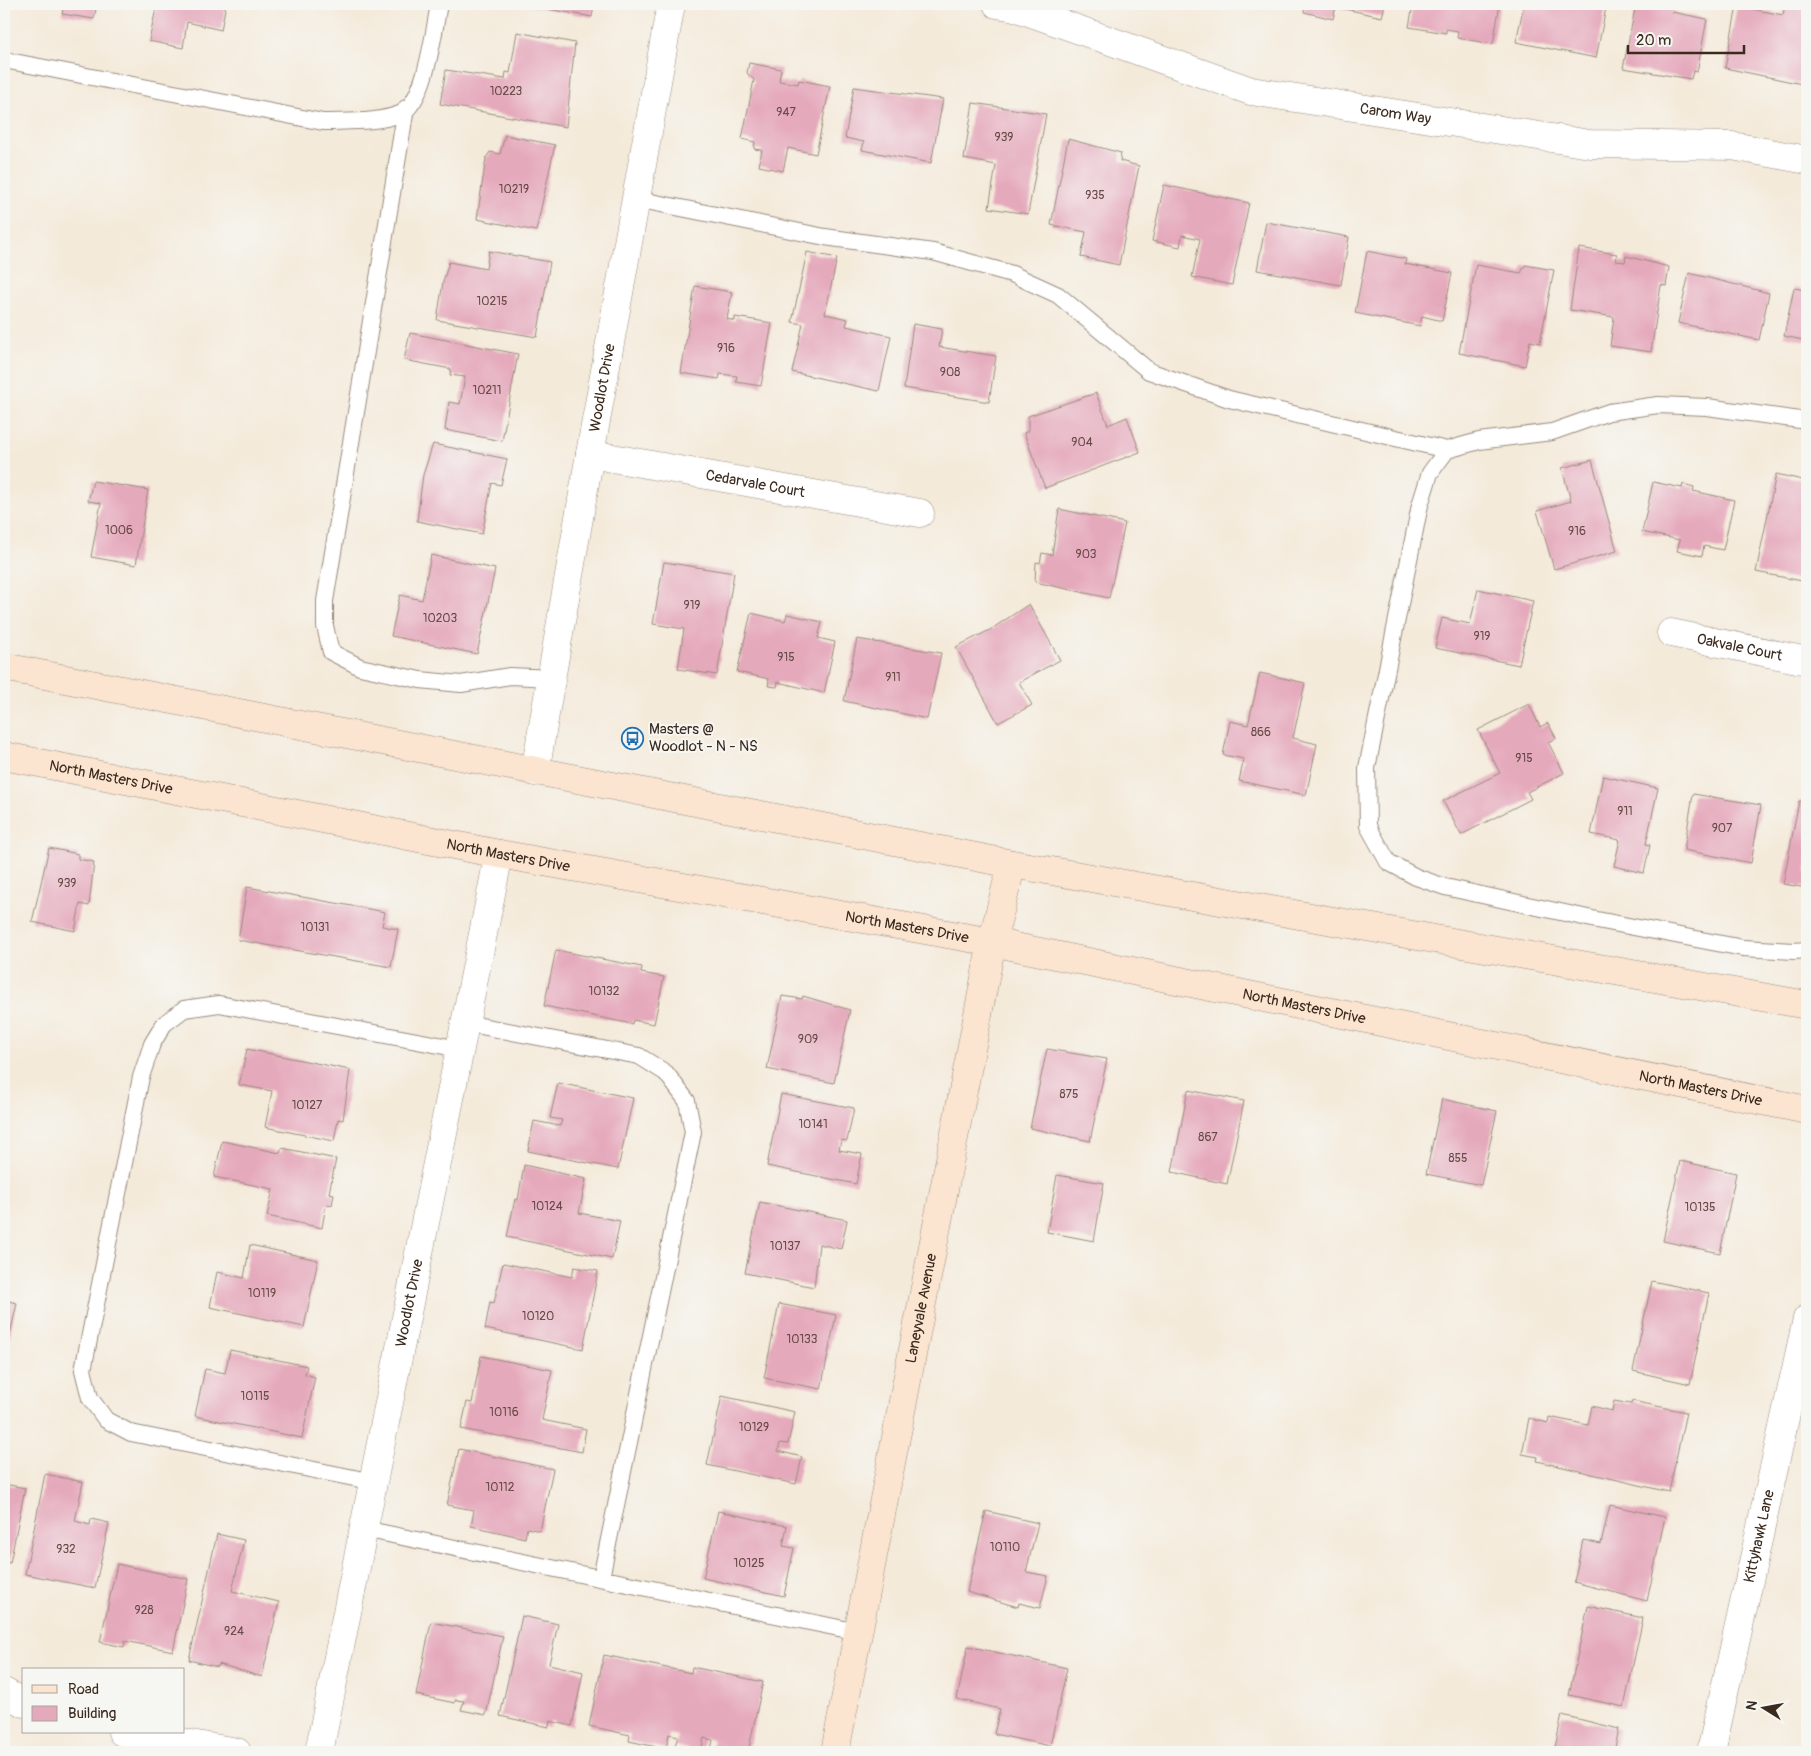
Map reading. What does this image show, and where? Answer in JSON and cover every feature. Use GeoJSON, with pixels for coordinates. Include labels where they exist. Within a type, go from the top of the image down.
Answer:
{"type":"FeatureCollection","features":[{"type":"Feature","properties":{"kind":"main road"},"geometry":{"type":"LineString","coordinates":[[4,667],[1012,864],[1807,1004]]}},
{"type":"Feature","properties":{"kind":"main road","name":"North Masters Drive"},"geometry":{"type":"LineString","coordinates":[[4,756],[499,854],[992,942],[1807,1110]]}},
{"type":"Feature","properties":{"kind":"main road","name":"Laneyvale Avenue"},"geometry":{"type":"LineString","coordinates":[[835,1752],[992,942],[1012,864]]}},
{"type":"Feature","properties":{"kind":"street","name":"Woodlot Drive"},"geometry":{"type":"LineString","coordinates":[[535,772],[590,454],[672,4]]}},
{"type":"Feature","properties":{"kind":"street","name":"Carom Way"},"geometry":{"type":"LineString","coordinates":[[997,4],[1015,7],[1251,91],[1590,144],[1732,146],[1807,160]]}},
{"type":"Feature","properties":{"kind":"street","name":"Cedarvale Court"},"geometry":{"type":"LineString","coordinates":[[590,454],[920,513]]}},
{"type":"Feature","properties":{"kind":"street","name":"Oakvale Court"},"geometry":{"type":"LineString","coordinates":[[1671,633],[1807,661]]}},
{"type":"Feature","properties":{"kind":"street","name":"Woodlot Drive"},"geometry":{"type":"LineString","coordinates":[[319,1752],[499,854]]}},
{"type":"Feature","properties":{"kind":"street","name":"Kittyhawk Lane"},"geometry":{"type":"LineString","coordinates":[[1711,1752],[1807,1319]]}},
{"type":"Feature","properties":{"kind":"street"},"geometry":{"type":"LineString","coordinates":[[4,1692],[22,1702]]}},
{"type":"Feature","properties":{"kind":"street"},"geometry":{"type":"LineString","coordinates":[[134,1734],[237,1752]]}},
{"type":"Feature","properties":{"kind":"lane"},"geometry":{"type":"LineString","coordinates":[[4,60],[323,122],[372,120],[402,113],[416,98],[428,62],[439,4]]}},
{"type":"Feature","properties":{"kind":"lane"},"geometry":{"type":"LineString","coordinates":[[406,108],[325,601],[324,626],[331,652],[360,667],[428,681],[461,684],[510,676],[552,678]]}},
{"type":"Feature","properties":{"kind":"lane"},"geometry":{"type":"LineString","coordinates":[[636,199],[824,237],[933,252],[1012,274],[1058,296],[1149,371],[1229,399],[1447,450],[1479,441],[1552,432],[1609,412],[1658,405],[1707,407],[1807,421]]}},
{"type":"Feature","properties":{"kind":"lane"},"geometry":{"type":"LineString","coordinates":[[1447,450],[1430,473],[1420,505],[1367,768],[1368,826],[1388,862],[1416,876],[1445,887],[1597,920],[1743,948],[1807,950]]}},
{"type":"Feature","properties":{"kind":"lane"},"geometry":{"type":"LineString","coordinates":[[374,1482],[132,1433],[106,1420],[90,1398],[83,1370],[140,1087],[152,1044],[164,1024],[184,1009],[219,1004],[463,1036],[639,1056],[666,1073],[687,1101],[693,1132],[601,1578]]}},
{"type":"Feature","properties":{"kind":"lane"},"geometry":{"type":"LineString","coordinates":[[364,1529],[858,1632]]}},
{"type":"Feature","properties":{"kind":"building"},"geometry":{"type":"Polygon","coordinates":[[[64,4],[97,4],[94,19],[62,14],[64,4]]]}},
{"type":"Feature","properties":{"kind":"building"},"geometry":{"type":"Polygon","coordinates":[[[157,4],[226,4],[221,30],[187,22],[183,48],[149,41],[157,4]]]}},
{"type":"Feature","properties":{"kind":"building"},"geometry":{"type":"Polygon","coordinates":[[[520,4],[594,4],[592,17],[520,4]]]}},
{"type":"Feature","properties":{"kind":"building"},"geometry":{"type":"Polygon","coordinates":[[[1306,4],[1385,4],[1382,17],[1336,7],[1333,19],[1304,12],[1306,4]]]}},
{"type":"Feature","properties":{"kind":"building"},"geometry":{"type":"Polygon","coordinates":[[[1413,4],[1500,4],[1493,44],[1457,38],[1458,31],[1446,29],[1446,33],[1409,27],[1413,4]]]}},
{"type":"Feature","properties":{"kind":"building"},"geometry":{"type":"Polygon","coordinates":[[[1524,4],[1593,4],[1606,8],[1596,58],[1516,42],[1524,4]]]}},
{"type":"Feature","properties":{"kind":"building"},"geometry":{"type":"Polygon","coordinates":[[[1636,4],[1674,4],[1672,12],[1707,19],[1697,72],[1693,71],[1691,79],[1623,68],[1636,4]]]}},
{"type":"Feature","properties":{"kind":"building"},"geometry":{"type":"Polygon","coordinates":[[[1785,4],[1807,4],[1807,85],[1725,68],[1737,6],[1783,15],[1785,4]]]}},
{"type":"Feature","properties":{"kind":"building"},"geometry":{"type":"Polygon","coordinates":[[[517,32],[575,43],[566,127],[440,104],[446,70],[505,79],[506,72],[510,73],[517,32]]]}},
{"type":"Feature","properties":{"kind":"building"},"geometry":{"type":"Polygon","coordinates":[[[749,63],[781,69],[779,81],[798,84],[799,80],[830,86],[816,154],[788,148],[783,171],[759,166],[762,150],[754,149],[755,142],[742,139],[754,80],[747,73],[749,63]]]}},
{"type":"Feature","properties":{"kind":"building"},"geometry":{"type":"Polygon","coordinates":[[[854,87],[943,99],[931,163],[862,150],[864,142],[845,138],[854,87]]]}},
{"type":"Feature","properties":{"kind":"building"},"geometry":{"type":"Polygon","coordinates":[[[973,103],[1046,114],[1028,214],[989,208],[996,165],[964,159],[973,103]]]}},
{"type":"Feature","properties":{"kind":"building"},"geometry":{"type":"Polygon","coordinates":[[[505,135],[555,145],[536,231],[477,219],[486,158],[490,152],[500,154],[505,135]]]}},
{"type":"Feature","properties":{"kind":"building"},"geometry":{"type":"Polygon","coordinates":[[[1068,139],[1121,153],[1120,161],[1139,166],[1119,265],[1081,257],[1086,232],[1051,225],[1068,139]]]}},
{"type":"Feature","properties":{"kind":"building"},"geometry":{"type":"Polygon","coordinates":[[[1164,185],[1249,203],[1232,285],[1192,277],[1200,239],[1182,235],[1180,247],[1152,241],[1164,185]]]}},
{"type":"Feature","properties":{"kind":"building"},"geometry":{"type":"Polygon","coordinates":[[[1266,222],[1349,237],[1341,285],[1257,270],[1266,222]]]}},
{"type":"Feature","properties":{"kind":"building"},"geometry":{"type":"Polygon","coordinates":[[[1579,248],[1617,254],[1616,261],[1625,262],[1626,256],[1669,267],[1666,286],[1661,285],[1651,352],[1610,346],[1614,317],[1570,310],[1579,248]]]}},
{"type":"Feature","properties":{"kind":"building"},"geometry":{"type":"Polygon","coordinates":[[[489,251],[550,262],[537,337],[437,320],[443,282],[449,262],[486,269],[489,251]]]}},
{"type":"Feature","properties":{"kind":"building"},"geometry":{"type":"Polygon","coordinates":[[[1367,251],[1406,259],[1405,264],[1452,273],[1442,321],[1422,316],[1420,326],[1355,313],[1367,251]]]}},
{"type":"Feature","properties":{"kind":"building"},"geometry":{"type":"Polygon","coordinates":[[[807,252],[837,258],[825,314],[848,319],[846,326],[891,336],[879,391],[792,372],[803,324],[792,322],[807,252]]]}},
{"type":"Feature","properties":{"kind":"building"},"geometry":{"type":"Polygon","coordinates":[[[1476,265],[1521,273],[1525,265],[1554,270],[1540,343],[1530,341],[1525,366],[1459,353],[1476,265]]]}},
{"type":"Feature","properties":{"kind":"building"},"geometry":{"type":"Polygon","coordinates":[[[1689,273],[1769,293],[1759,340],[1678,323],[1689,273]]]}},
{"type":"Feature","properties":{"kind":"building"},"geometry":{"type":"Polygon","coordinates":[[[1806,283],[1807,341],[1784,336],[1794,288],[1805,290],[1806,283]]]}},
{"type":"Feature","properties":{"kind":"building"},"geometry":{"type":"Polygon","coordinates":[[[695,286],[732,292],[727,319],[735,321],[735,317],[772,323],[761,386],[736,382],[737,376],[720,374],[719,379],[681,373],[695,286]]]}},
{"type":"Feature","properties":{"kind":"building"},"geometry":{"type":"Polygon","coordinates":[[[913,324],[942,329],[939,347],[996,356],[989,402],[904,388],[913,324]]]}},
{"type":"Feature","properties":{"kind":"building"},"geometry":{"type":"Polygon","coordinates":[[[410,333],[518,354],[502,441],[445,430],[449,402],[460,404],[465,377],[450,375],[451,369],[404,360],[410,333]]]}},
{"type":"Feature","properties":{"kind":"building"},"geometry":{"type":"Polygon","coordinates":[[[1096,393],[1108,425],[1127,417],[1140,452],[1045,488],[1024,433],[1028,431],[1028,416],[1096,393]]]}},
{"type":"Feature","properties":{"kind":"building"},"geometry":{"type":"Polygon","coordinates":[[[433,444],[507,459],[501,485],[492,483],[482,534],[417,521],[423,475],[433,444]]]}},
{"type":"Feature","properties":{"kind":"building"},"geometry":{"type":"Polygon","coordinates":[[[1592,460],[1617,551],[1554,569],[1537,511],[1571,501],[1562,468],[1592,460]]]}},
{"type":"Feature","properties":{"kind":"building"},"geometry":{"type":"Polygon","coordinates":[[[1776,474],[1807,481],[1807,503],[1804,516],[1807,517],[1807,578],[1802,577],[1802,581],[1756,572],[1776,474]]]}},
{"type":"Feature","properties":{"kind":"building"},"geometry":{"type":"Polygon","coordinates":[[[93,481],[148,490],[136,565],[91,557],[101,503],[88,501],[93,481]]]}},
{"type":"Feature","properties":{"kind":"building"},"geometry":{"type":"Polygon","coordinates":[[[1653,482],[1682,488],[1683,484],[1694,487],[1693,491],[1734,500],[1723,550],[1704,546],[1702,556],[1677,551],[1680,540],[1642,532],[1653,482]]]}},
{"type":"Feature","properties":{"kind":"building"},"geometry":{"type":"Polygon","coordinates":[[[1059,509],[1125,523],[1109,598],[1035,582],[1036,562],[1040,563],[1042,553],[1052,555],[1059,509]]]}},
{"type":"Feature","properties":{"kind":"building"},"geometry":{"type":"Polygon","coordinates":[[[431,555],[495,569],[477,654],[391,636],[400,595],[422,600],[431,555]]]}},
{"type":"Feature","properties":{"kind":"building"},"geometry":{"type":"Polygon","coordinates":[[[664,562],[734,573],[717,675],[678,669],[684,629],[653,624],[664,562]]]}},
{"type":"Feature","properties":{"kind":"building"},"geometry":{"type":"Polygon","coordinates":[[[1478,589],[1533,601],[1519,665],[1435,648],[1442,618],[1470,624],[1478,589]]]}},
{"type":"Feature","properties":{"kind":"building"},"geometry":{"type":"Polygon","coordinates":[[[1029,604],[1060,660],[1019,682],[1032,705],[998,723],[956,647],[990,630],[1029,604]]]}},
{"type":"Feature","properties":{"kind":"building"},"geometry":{"type":"Polygon","coordinates":[[[751,613],[785,621],[787,614],[822,622],[818,638],[835,642],[824,693],[778,682],[777,687],[768,686],[769,679],[737,672],[751,613]]]}},
{"type":"Feature","properties":{"kind":"building"},"geometry":{"type":"Polygon","coordinates":[[[857,639],[941,653],[927,719],[844,701],[857,639]]]}},
{"type":"Feature","properties":{"kind":"building"},"geometry":{"type":"Polygon","coordinates":[[[1260,673],[1305,683],[1293,738],[1317,744],[1306,795],[1239,781],[1244,759],[1223,755],[1230,721],[1248,725],[1260,673]]]}},
{"type":"Feature","properties":{"kind":"building"},"geometry":{"type":"Polygon","coordinates":[[[1529,704],[1540,727],[1548,723],[1556,738],[1548,742],[1564,773],[1527,792],[1531,799],[1461,835],[1443,801],[1500,773],[1478,730],[1529,704]]]}},
{"type":"Feature","properties":{"kind":"building"},"geometry":{"type":"Polygon","coordinates":[[[1603,776],[1658,788],[1646,844],[1650,845],[1644,873],[1614,866],[1620,840],[1591,834],[1603,776]]]}},
{"type":"Feature","properties":{"kind":"building"},"geometry":{"type":"Polygon","coordinates":[[[1693,794],[1761,805],[1751,863],[1684,850],[1693,794]]]}},
{"type":"Feature","properties":{"kind":"building"},"geometry":{"type":"Polygon","coordinates":[[[1799,801],[1807,802],[1807,888],[1783,884],[1799,801]]]}},
{"type":"Feature","properties":{"kind":"building"},"geometry":{"type":"Polygon","coordinates":[[[49,848],[78,854],[78,859],[94,862],[89,906],[80,904],[75,931],[32,922],[49,848]]]}},
{"type":"Feature","properties":{"kind":"building"},"geometry":{"type":"Polygon","coordinates":[[[247,887],[385,912],[382,926],[398,929],[391,967],[238,940],[247,887]]]}},
{"type":"Feature","properties":{"kind":"building"},"geometry":{"type":"Polygon","coordinates":[[[556,950],[642,967],[641,973],[664,977],[654,1024],[633,1020],[632,1024],[544,1006],[556,950]]]}},
{"type":"Feature","properties":{"kind":"building"},"geometry":{"type":"Polygon","coordinates":[[[782,996],[802,999],[803,996],[850,1010],[834,1083],[767,1069],[782,996]]]}},
{"type":"Feature","properties":{"kind":"building"},"geometry":{"type":"Polygon","coordinates":[[[247,1049],[350,1070],[343,1120],[338,1119],[334,1141],[265,1127],[272,1091],[239,1085],[247,1049]]]}},
{"type":"Feature","properties":{"kind":"building"},"geometry":{"type":"Polygon","coordinates":[[[1047,1049],[1107,1059],[1090,1141],[1030,1128],[1047,1049]]]}},
{"type":"Feature","properties":{"kind":"building"},"geometry":{"type":"Polygon","coordinates":[[[558,1083],[633,1098],[618,1169],[528,1151],[534,1121],[560,1126],[562,1120],[550,1118],[558,1083]]]}},
{"type":"Feature","properties":{"kind":"building"},"geometry":{"type":"Polygon","coordinates":[[[1188,1090],[1244,1101],[1227,1184],[1172,1172],[1188,1090]]]}},
{"type":"Feature","properties":{"kind":"building"},"geometry":{"type":"Polygon","coordinates":[[[781,1094],[854,1108],[847,1141],[841,1140],[839,1150],[862,1154],[856,1184],[767,1166],[781,1094]]]}},
{"type":"Feature","properties":{"kind":"building"},"geometry":{"type":"Polygon","coordinates":[[[1442,1099],[1497,1111],[1481,1185],[1426,1174],[1442,1099]]]}},
{"type":"Feature","properties":{"kind":"building"},"geometry":{"type":"Polygon","coordinates":[[[222,1141],[280,1153],[282,1148],[336,1159],[329,1193],[334,1194],[332,1205],[326,1204],[322,1228],[267,1216],[273,1189],[214,1177],[222,1141]]]}},
{"type":"Feature","properties":{"kind":"building"},"geometry":{"type":"Polygon","coordinates":[[[1680,1161],[1736,1173],[1720,1253],[1663,1241],[1680,1161]]]}},
{"type":"Feature","properties":{"kind":"building"},"geometry":{"type":"Polygon","coordinates":[[[524,1165],[586,1179],[579,1213],[620,1221],[612,1259],[507,1237],[515,1199],[518,1200],[524,1165]]]}},
{"type":"Feature","properties":{"kind":"building"},"geometry":{"type":"Polygon","coordinates":[[[1057,1175],[1104,1183],[1094,1241],[1047,1232],[1057,1175]]]}},
{"type":"Feature","properties":{"kind":"building"},"geometry":{"type":"Polygon","coordinates":[[[760,1202],[847,1220],[841,1249],[819,1244],[814,1287],[745,1273],[760,1202]]]}},
{"type":"Feature","properties":{"kind":"building"},"geometry":{"type":"Polygon","coordinates":[[[250,1245],[318,1260],[304,1327],[210,1307],[217,1272],[244,1278],[250,1245]]]}},
{"type":"Feature","properties":{"kind":"building"},"geometry":{"type":"Polygon","coordinates":[[[503,1263],[572,1277],[574,1267],[598,1271],[583,1349],[485,1329],[490,1302],[494,1303],[503,1263]]]}},
{"type":"Feature","properties":{"kind":"building"},"geometry":{"type":"Polygon","coordinates":[[[1652,1281],[1709,1293],[1690,1384],[1633,1371],[1652,1281]]]}},
{"type":"Feature","properties":{"kind":"building"},"geometry":{"type":"Polygon","coordinates":[[[4,1300],[17,1303],[6,1353],[4,1353],[4,1300]]]}},
{"type":"Feature","properties":{"kind":"building"},"geometry":{"type":"Polygon","coordinates":[[[779,1304],[836,1315],[821,1389],[764,1378],[779,1304]]]}},
{"type":"Feature","properties":{"kind":"building"},"geometry":{"type":"Polygon","coordinates":[[[230,1350],[307,1366],[305,1374],[315,1377],[302,1438],[195,1416],[205,1369],[225,1373],[230,1350]]]}},
{"type":"Feature","properties":{"kind":"building"},"geometry":{"type":"Polygon","coordinates":[[[481,1356],[552,1370],[542,1420],[586,1429],[582,1452],[461,1429],[467,1402],[472,1403],[481,1356]]]}},
{"type":"Feature","properties":{"kind":"building"},"geometry":{"type":"Polygon","coordinates":[[[722,1396],[795,1412],[788,1444],[780,1443],[778,1451],[802,1457],[796,1484],[707,1465],[722,1396]]]}},
{"type":"Feature","properties":{"kind":"building"},"geometry":{"type":"Polygon","coordinates":[[[1614,1401],[1631,1404],[1632,1401],[1686,1412],[1669,1492],[1537,1461],[1538,1457],[1522,1454],[1529,1418],[1548,1423],[1549,1417],[1588,1425],[1592,1406],[1612,1411],[1614,1401]]]}},
{"type":"Feature","properties":{"kind":"building"},"geometry":{"type":"Polygon","coordinates":[[[459,1449],[553,1469],[540,1531],[527,1528],[525,1538],[471,1526],[474,1510],[447,1505],[459,1449]]]}},
{"type":"Feature","properties":{"kind":"building"},"geometry":{"type":"Polygon","coordinates":[[[45,1474],[83,1482],[75,1521],[90,1525],[91,1519],[109,1523],[95,1588],[25,1574],[45,1474]]]}},
{"type":"Feature","properties":{"kind":"building"},"geometry":{"type":"Polygon","coordinates":[[[4,1484],[25,1488],[10,1563],[4,1562],[4,1484]]]}},
{"type":"Feature","properties":{"kind":"building"},"geometry":{"type":"Polygon","coordinates":[[[1610,1505],[1665,1517],[1647,1601],[1574,1582],[1583,1540],[1601,1544],[1610,1505]]]}},
{"type":"Feature","properties":{"kind":"building"},"geometry":{"type":"Polygon","coordinates":[[[718,1511],[787,1526],[783,1546],[794,1548],[784,1596],[703,1578],[718,1511]]]}},
{"type":"Feature","properties":{"kind":"building"},"geometry":{"type":"Polygon","coordinates":[[[986,1511],[1038,1523],[1026,1572],[1048,1576],[1040,1608],[1019,1603],[1018,1607],[967,1592],[986,1511]]]}},
{"type":"Feature","properties":{"kind":"building"},"geometry":{"type":"Polygon","coordinates":[[[217,1534],[244,1540],[232,1591],[279,1602],[262,1677],[219,1664],[217,1667],[189,1660],[217,1534]]]}},
{"type":"Feature","properties":{"kind":"building"},"geometry":{"type":"Polygon","coordinates":[[[117,1564],[188,1579],[173,1651],[125,1641],[124,1647],[100,1642],[117,1564]]]}},
{"type":"Feature","properties":{"kind":"building"},"geometry":{"type":"Polygon","coordinates":[[[1588,1606],[1643,1618],[1624,1707],[1569,1695],[1588,1606]]]}},
{"type":"Feature","properties":{"kind":"building"},"geometry":{"type":"Polygon","coordinates":[[[522,1616],[558,1624],[549,1664],[583,1672],[572,1726],[550,1721],[549,1727],[500,1716],[522,1616]]]}},
{"type":"Feature","properties":{"kind":"building"},"geometry":{"type":"Polygon","coordinates":[[[431,1622],[503,1636],[486,1715],[461,1710],[464,1701],[455,1700],[455,1703],[416,1695],[431,1622]]]}},
{"type":"Feature","properties":{"kind":"building"},"geometry":{"type":"Polygon","coordinates":[[[968,1646],[1067,1668],[1050,1746],[994,1734],[1000,1709],[957,1699],[968,1646]]]}},
{"type":"Feature","properties":{"kind":"building"},"geometry":{"type":"Polygon","coordinates":[[[604,1655],[691,1673],[692,1667],[763,1682],[748,1752],[725,1752],[711,1749],[713,1740],[704,1738],[701,1752],[675,1746],[678,1736],[669,1734],[666,1749],[629,1741],[630,1735],[589,1726],[604,1655]]]}},
{"type":"Feature","properties":{"kind":"building"},"geometry":{"type":"Polygon","coordinates":[[[1562,1715],[1619,1729],[1614,1752],[1554,1752],[1562,1715]]]}},
{"type":"Feature","properties":{"kind":"place","name":"Masters @ Woodlot - N - NS"},"geometry":{"type":"Point","coordinates":[633,738]}}]}
